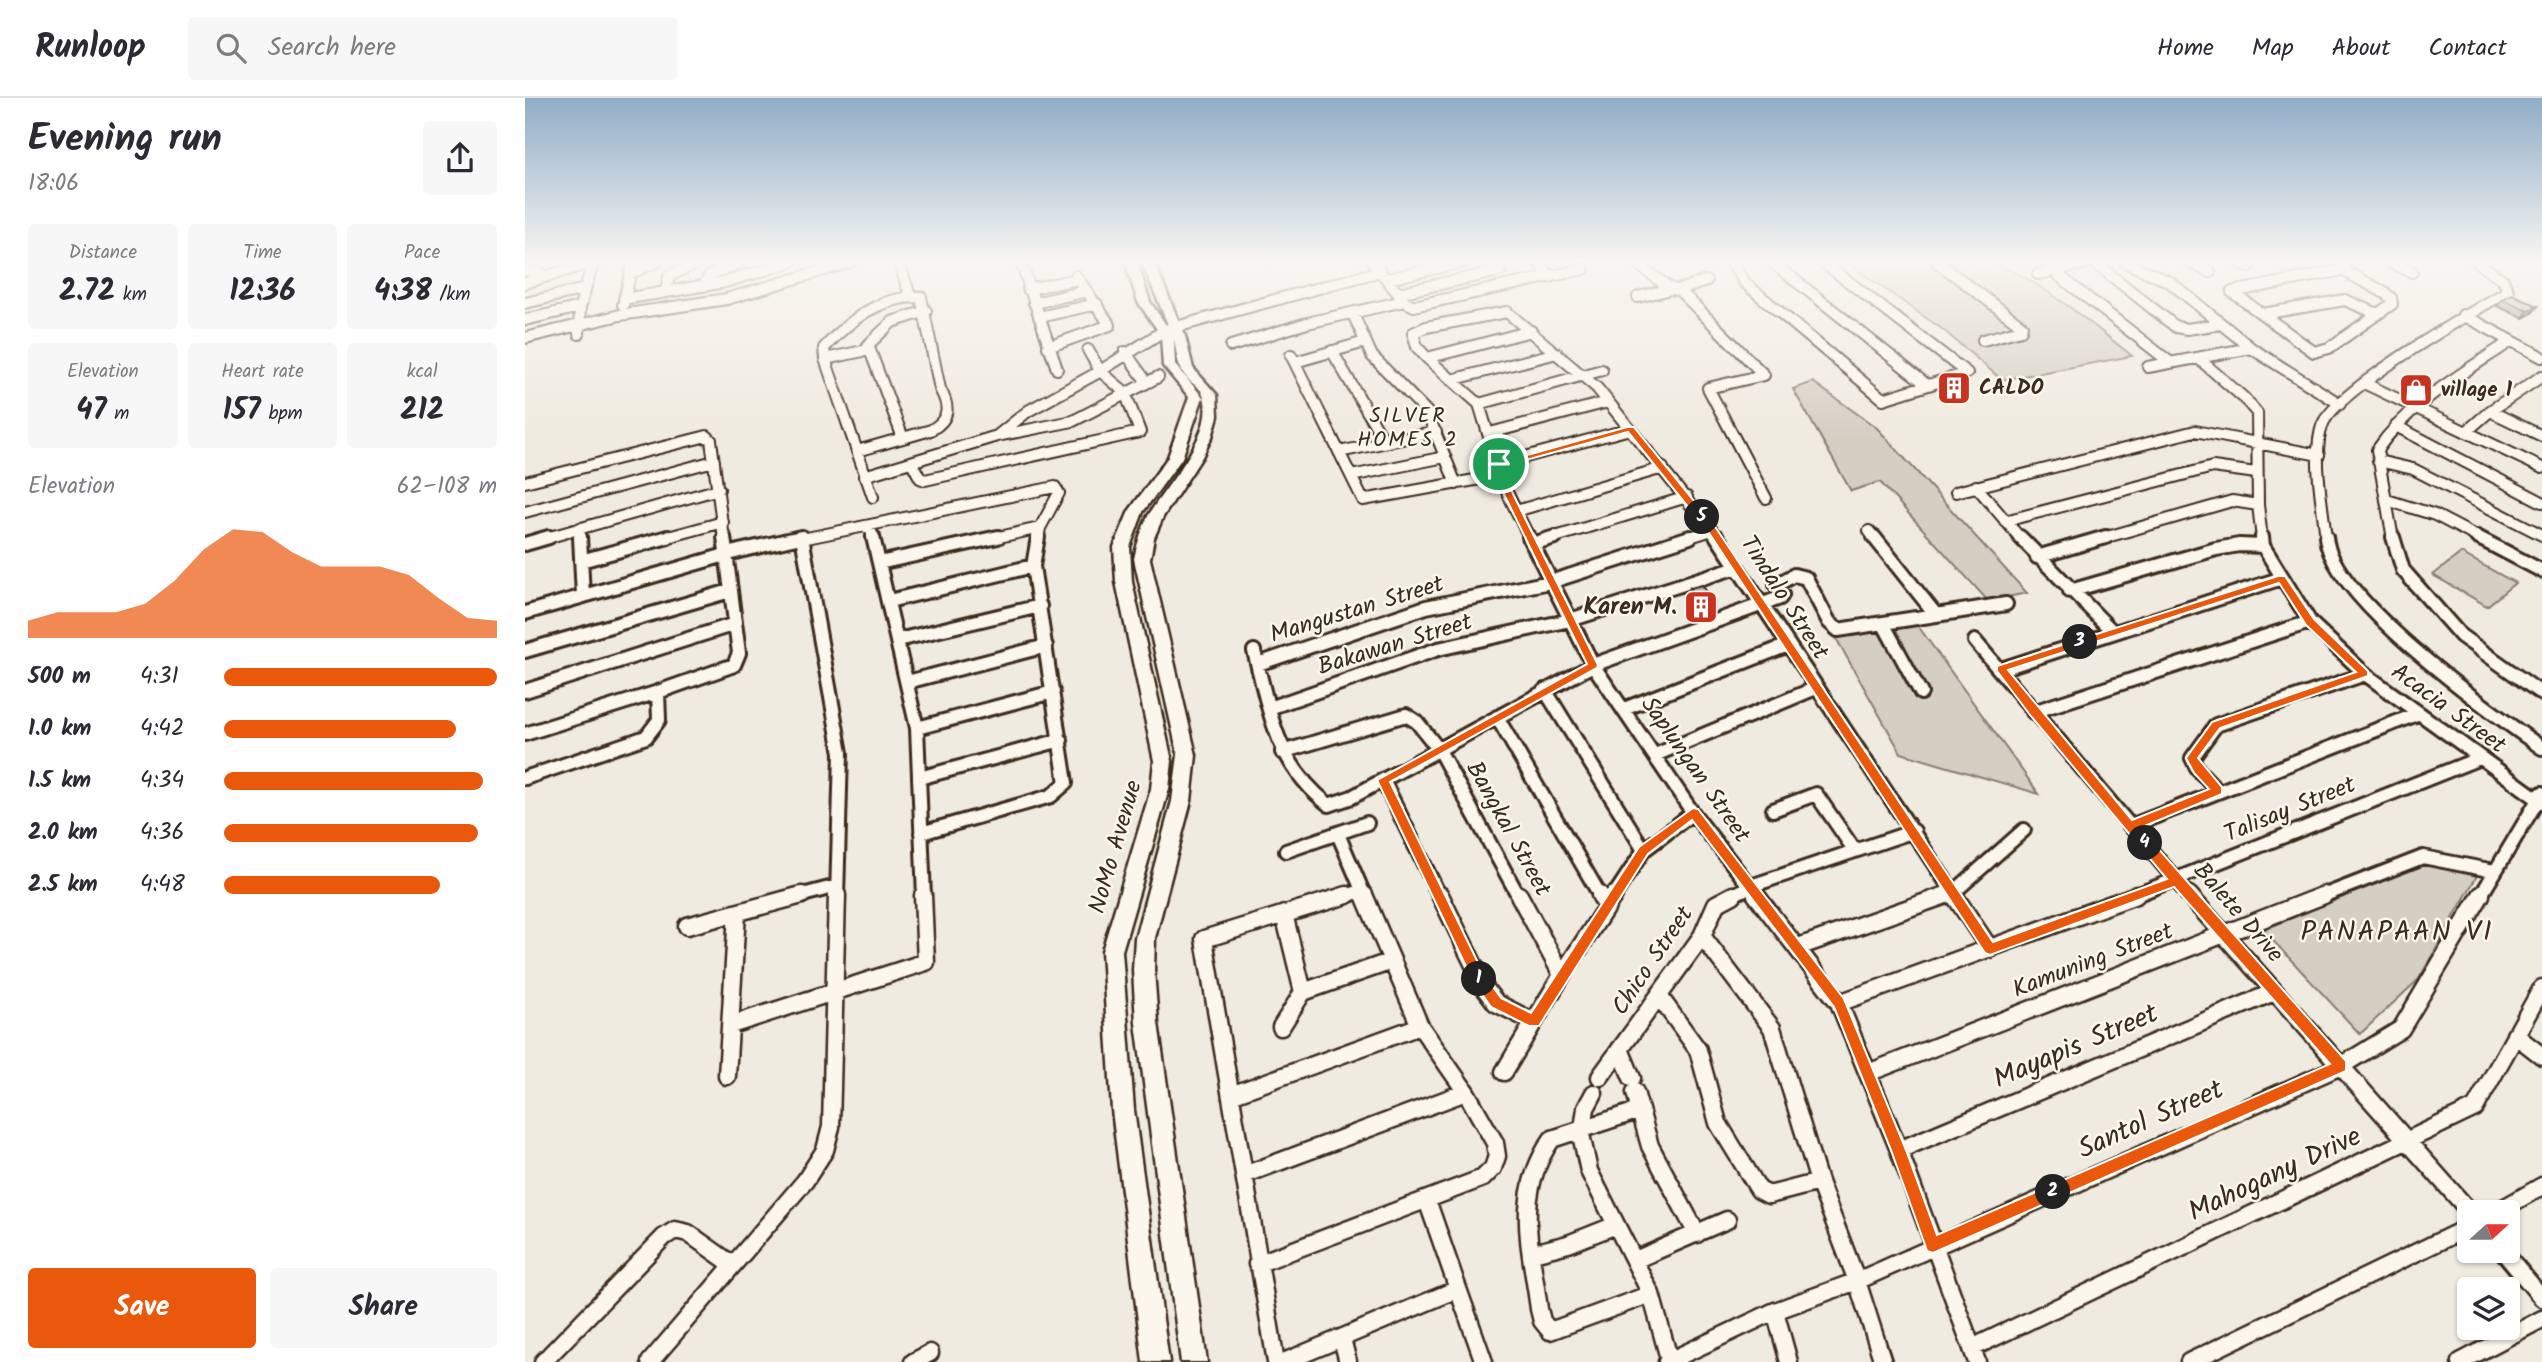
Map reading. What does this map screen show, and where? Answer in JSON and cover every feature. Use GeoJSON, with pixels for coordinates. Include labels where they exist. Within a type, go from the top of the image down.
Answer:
{"type":"FeatureCollection","features":[{"type":"Feature","properties":{"kind":"main road","name":"NoMo Avenue"},"geometry":{"type":"LineString","coordinates":[[1163,321],[1170,328]]}},
{"type":"Feature","properties":{"kind":"main road","name":"NoMo Avenue"},"geometry":{"type":"LineString","coordinates":[[1168,321],[1188,371],[1209,394],[1209,422],[1193,461],[1156,513],[1142,546],[1143,568],[1187,755],[1186,787],[1150,915],[1143,971],[1147,1024],[1194,1362]]}},
{"type":"Feature","properties":{"kind":"main road","name":"NoMo Avenue"},"geometry":{"type":"LineString","coordinates":[[1156,1362],[1123,1110],[1112,951],[1160,789],[1163,761],[1124,582],[1122,547],[1136,511],[1175,458],[1196,397],[1169,366],[1167,355],[1170,328]]}},
{"type":"Feature","properties":{"kind":"street"},"geometry":{"type":"LineString","coordinates":[[578,330],[579,321]]}},
{"type":"Feature","properties":{"kind":"street"},"geometry":{"type":"LineString","coordinates":[[525,338],[578,330],[604,321]]}},
{"type":"Feature","properties":{"kind":"street"},"geometry":{"type":"LineString","coordinates":[[853,321],[824,348],[825,359],[873,497]]}},
{"type":"Feature","properties":{"kind":"street"},"geometry":{"type":"LineString","coordinates":[[895,321],[872,338],[868,350],[903,438]]}},
{"type":"Feature","properties":{"kind":"street"},"geometry":{"type":"LineString","coordinates":[[857,451],[940,425],[949,408],[940,389],[928,321]]}},
{"type":"Feature","properties":{"kind":"street"},"geometry":{"type":"LineString","coordinates":[[1040,321],[1057,369]]}},
{"type":"Feature","properties":{"kind":"street"},"geometry":{"type":"LineString","coordinates":[[1048,347],[1110,325],[1108,321]]}},
{"type":"Feature","properties":{"kind":"street"},"geometry":{"type":"LineString","coordinates":[[997,436],[1011,422],[1100,371],[1125,352],[1170,328],[1195,321]]}},
{"type":"Feature","properties":{"kind":"street"},"geometry":{"type":"LineString","coordinates":[[1231,346],[1317,321]]}},
{"type":"Feature","properties":{"kind":"street"},"geometry":{"type":"LineString","coordinates":[[1357,321],[1372,356],[1427,412],[1456,484]]}},
{"type":"Feature","properties":{"kind":"street","name":"Tindalo Street"},"geometry":{"type":"LineString","coordinates":[[1416,330],[1460,321]]}},
{"type":"Feature","properties":{"kind":"street","name":"Tindalo Street"},"geometry":{"type":"LineString","coordinates":[[1520,321],[1584,376],[1608,401],[1712,530],[1990,949]]}},
{"type":"Feature","properties":{"kind":"street"},"geometry":{"type":"LineString","coordinates":[[1708,321],[1764,375],[1708,388],[1766,498]]}},
{"type":"Feature","properties":{"kind":"street"},"geometry":{"type":"LineString","coordinates":[[1790,321],[1883,399],[1967,373],[1900,321]]}},
{"type":"Feature","properties":{"kind":"street"},"geometry":{"type":"LineString","coordinates":[[1847,321],[1927,384]]}},
{"type":"Feature","properties":{"kind":"street"},"geometry":{"type":"LineString","coordinates":[[1983,340],[2021,330],[2022,326],[2015,321]]}},
{"type":"Feature","properties":{"kind":"street"},"geometry":{"type":"LineString","coordinates":[[2117,321],[2171,363]]}},
{"type":"Feature","properties":{"kind":"street"},"geometry":{"type":"LineString","coordinates":[[2168,321],[2176,327],[2187,329],[2220,324]]}},
{"type":"Feature","properties":{"kind":"street"},"geometry":{"type":"LineString","coordinates":[[2216,321],[2251,348],[2340,404]]}},
{"type":"Feature","properties":{"kind":"street"},"geometry":{"type":"LineString","coordinates":[[2272,321],[2314,352],[2329,348],[2368,321]]}},
{"type":"Feature","properties":{"kind":"street"},"geometry":{"type":"LineString","coordinates":[[2454,321],[2421,342],[2340,404],[2323,423],[2318,444],[2327,550],[2341,573],[2403,642],[2542,748]]}},
{"type":"Feature","properties":{"kind":"street"},"geometry":{"type":"LineString","coordinates":[[2474,321],[2542,357]]}},
{"type":"Feature","properties":{"kind":"street","name":"Saplungan Street"},"geometry":{"type":"LineString","coordinates":[[1416,330],[1412,336],[1417,347],[1479,404],[1504,486],[1593,665],[1693,813],[1839,1003],[1899,1150],[1975,1355]]}},
{"type":"Feature","properties":{"kind":"street"},"geometry":{"type":"LineString","coordinates":[[1427,358],[1531,331]]}},
{"type":"Feature","properties":{"kind":"street"},"geometry":{"type":"LineString","coordinates":[[2511,341],[2417,408],[2396,426],[2377,450],[2393,538],[2403,569],[2461,636],[2542,694]]}},
{"type":"Feature","properties":{"kind":"street"},"geometry":{"type":"LineString","coordinates":[[1365,342],[1293,358],[1363,500],[1486,478]]}},
{"type":"Feature","properties":{"kind":"street"},"geometry":{"type":"LineString","coordinates":[[2148,367],[2251,348]]}},
{"type":"Feature","properties":{"kind":"street"},"geometry":{"type":"LineString","coordinates":[[825,359],[868,350]]}},
{"type":"Feature","properties":{"kind":"street"},"geometry":{"type":"LineString","coordinates":[[912,463],[920,478],[925,480],[1136,434],[1141,429],[1125,392],[1100,371],[1088,350]]}},
{"type":"Feature","properties":{"kind":"street"},"geometry":{"type":"LineString","coordinates":[[1332,351],[1385,442]]}},
{"type":"Feature","properties":{"kind":"street"},"geometry":{"type":"LineString","coordinates":[[1125,352],[1146,381]]}},
{"type":"Feature","properties":{"kind":"street"},"geometry":{"type":"LineString","coordinates":[[1451,380],[1557,353]]}},
{"type":"Feature","properties":{"kind":"street","name":"Acacia Street"},"geometry":{"type":"LineString","coordinates":[[2199,358],[2237,391],[2257,413],[2256,473],[2263,546],[2310,622],[2365,674],[2417,714],[2540,798]]}},
{"type":"Feature","properties":{"kind":"street"},"geometry":{"type":"LineString","coordinates":[[1479,404],[1602,370]]}},
{"type":"Feature","properties":{"kind":"street"},"geometry":{"type":"LineString","coordinates":[[864,475],[997,436],[1073,421],[1158,377]]}},
{"type":"Feature","properties":{"kind":"street"},"geometry":{"type":"LineString","coordinates":[[2467,431],[2490,411],[2540,382]]}},
{"type":"Feature","properties":{"kind":"street"},"geometry":{"type":"LineString","coordinates":[[2368,385],[2542,468]]}},
{"type":"Feature","properties":{"kind":"street"},"geometry":{"type":"LineString","coordinates":[[1490,433],[1608,401]]}},
{"type":"Feature","properties":{"kind":"street"},"geometry":{"type":"LineString","coordinates":[[2490,411],[2542,436]]}},
{"type":"Feature","properties":{"kind":"street"},"geometry":{"type":"LineString","coordinates":[[2396,426],[2542,502]]}},
{"type":"Feature","properties":{"kind":"street"},"geometry":{"type":"LineString","coordinates":[[1499,464],[1630,429]]}},
{"type":"Feature","properties":{"kind":"street"},"geometry":{"type":"LineString","coordinates":[[1956,492],[2195,431],[2319,456]]}},
{"type":"Feature","properties":{"kind":"street"},"geometry":{"type":"LineString","coordinates":[[1339,452],[1436,432]]}},
{"type":"Feature","properties":{"kind":"street"},"geometry":{"type":"LineString","coordinates":[[525,482],[707,436],[711,440],[715,461],[739,653],[734,665],[659,692],[525,734]]}},
{"type":"Feature","properties":{"kind":"street"},"geometry":{"type":"LineString","coordinates":[[1351,476],[1445,457]]}},
{"type":"Feature","properties":{"kind":"street"},"geometry":{"type":"LineString","coordinates":[[525,512],[715,461]]}},
{"type":"Feature","properties":{"kind":"street"},"geometry":{"type":"LineString","coordinates":[[2378,461],[2413,469],[2542,535]]}},
{"type":"Feature","properties":{"kind":"street"},"geometry":{"type":"LineString","coordinates":[[2005,522],[2213,467],[2256,473]]}},
{"type":"Feature","properties":{"kind":"street"},"geometry":{"type":"LineString","coordinates":[[1516,511],[1663,468]]}},
{"type":"Feature","properties":{"kind":"street"},"geometry":{"type":"LineString","coordinates":[[525,613],[725,555],[1055,486],[1059,494],[1040,528],[1033,566],[1067,778],[1058,792],[921,833]]}},
{"type":"Feature","properties":{"kind":"street"},"geometry":{"type":"LineString","coordinates":[[1976,486],[2005,522],[2112,631]]}},
{"type":"Feature","properties":{"kind":"street"},"geometry":{"type":"LineString","coordinates":[[525,544],[719,489]]}},
{"type":"Feature","properties":{"kind":"street"},"geometry":{"type":"LineString","coordinates":[[1532,544],[1687,497]]}},
{"type":"Feature","properties":{"kind":"street"},"geometry":{"type":"LineString","coordinates":[[2037,556],[2232,500],[2258,505]]}},
{"type":"Feature","properties":{"kind":"street"},"geometry":{"type":"LineString","coordinates":[[2387,500],[2435,514],[2542,571]]}},
{"type":"Feature","properties":{"kind":"street"},"geometry":{"type":"LineString","coordinates":[[581,561],[723,523]]}},
{"type":"Feature","properties":{"kind":"street"},"geometry":{"type":"LineString","coordinates":[[731,1025],[926,962],[917,728],[870,526]]}},
{"type":"Feature","properties":{"kind":"street"},"geometry":{"type":"LineString","coordinates":[[580,528],[583,596]]}},
{"type":"Feature","properties":{"kind":"street"},"geometry":{"type":"LineString","coordinates":[[879,563],[1040,528]]}},
{"type":"Feature","properties":{"kind":"street","name":"Mangustan Street"},"geometry":{"type":"LineString","coordinates":[[1269,708],[1256,657],[1426,607],[1551,582],[1712,530]]}},
{"type":"Feature","properties":{"kind":"street"},"geometry":{"type":"LineString","coordinates":[[1869,531],[1936,615]]}},
{"type":"Feature","properties":{"kind":"street"},"geometry":{"type":"LineString","coordinates":[[650,1362],[805,1181],[825,1150],[831,1127],[841,754],[802,537]]}},
{"type":"Feature","properties":{"kind":"street"},"geometry":{"type":"LineString","coordinates":[[2070,591],[2216,549],[2239,545],[2263,546]]}},
{"type":"Feature","properties":{"kind":"street"},"geometry":{"type":"LineString","coordinates":[[889,601],[1033,566]]}},
{"type":"Feature","properties":{"kind":"street","name":"Bakawan Street"},"geometry":{"type":"LineString","coordinates":[[1269,708],[1438,649],[1570,621],[1737,567]]}},
{"type":"Feature","properties":{"kind":"street"},"geometry":{"type":"LineString","coordinates":[[1269,708],[1282,752],[1300,782],[1311,794],[1329,805],[1352,797],[1593,665],[1780,598],[1776,585],[1787,577],[1800,575],[1806,578],[1829,622],[1838,630],[1884,625],[2005,604]]}},
{"type":"Feature","properties":{"kind":"street"},"geometry":{"type":"LineString","coordinates":[[2001,668],[2281,578]]}},
{"type":"Feature","properties":{"kind":"street"},"geometry":{"type":"LineString","coordinates":[[525,651],[730,590]]}},
{"type":"Feature","properties":{"kind":"street"},"geometry":{"type":"LineString","coordinates":[[898,640],[1040,606]]}},
{"type":"Feature","properties":{"kind":"street"},"geometry":{"type":"LineString","coordinates":[[2033,712],[2310,622]]}},
{"type":"Feature","properties":{"kind":"street"},"geometry":{"type":"LineString","coordinates":[[525,691],[735,624]]}},
{"type":"Feature","properties":{"kind":"street"},"geometry":{"type":"LineString","coordinates":[[1884,625],[1921,693]]}},
{"type":"Feature","properties":{"kind":"street","name":"Balete Drive"},"geometry":{"type":"LineString","coordinates":[[1975,641],[2001,668],[2033,712],[2176,881],[2460,1200]]}},
{"type":"Feature","properties":{"kind":"street"},"geometry":{"type":"LineString","coordinates":[[1624,709],[1788,645]]}},
{"type":"Feature","properties":{"kind":"street"},"geometry":{"type":"LineString","coordinates":[[907,682],[1046,646]]}},
{"type":"Feature","properties":{"kind":"street"},"geometry":{"type":"LineString","coordinates":[[2218,791],[2198,770],[2192,758],[2216,725],[2365,674]]}},
{"type":"Feature","properties":{"kind":"street"},"geometry":{"type":"LineString","coordinates":[[1655,755],[1816,688]]}},
{"type":"Feature","properties":{"kind":"street"},"geometry":{"type":"LineString","coordinates":[[1545,690],[1644,850]]}},
{"type":"Feature","properties":{"kind":"street"},"geometry":{"type":"LineString","coordinates":[[917,728],[1053,691]]}},
{"type":"Feature","properties":{"kind":"street"},"geometry":{"type":"LineString","coordinates":[[525,778],[646,737],[659,720],[659,692]]}},
{"type":"Feature","properties":{"kind":"street"},"geometry":{"type":"LineString","coordinates":[[2131,826],[2417,714]]}},
{"type":"Feature","properties":{"kind":"street","name":"Bangkal Street"},"geometry":{"type":"LineString","coordinates":[[1282,752],[1399,715],[1406,715],[1417,722],[1439,750],[1562,975]]}},
{"type":"Feature","properties":{"kind":"street"},"geometry":{"type":"LineString","coordinates":[[1497,717],[1607,907]]}},
{"type":"Feature","properties":{"kind":"street"},"geometry":{"type":"LineString","coordinates":[[919,778],[1061,740]]}},
{"type":"Feature","properties":{"kind":"street","name":"Talisay Street"},"geometry":{"type":"LineString","coordinates":[[1839,1003],[2176,881],[2480,758]]}},
{"type":"Feature","properties":{"kind":"street"},"geometry":{"type":"LineString","coordinates":[[1383,780],[1486,990],[1496,1003],[1534,1022]]}},
{"type":"Feature","properties":{"kind":"street"},"geometry":{"type":"LineString","coordinates":[[1773,810],[1816,794],[1855,851]]}},
{"type":"Feature","properties":{"kind":"street","name":"Santol Street"},"geometry":{"type":"LineString","coordinates":[[1669,1362],[1775,1311],[1857,1281],[2341,1066],[2401,1029],[2540,798]]}},
{"type":"Feature","properties":{"kind":"street"},"geometry":{"type":"LineString","coordinates":[[1504,1072],[1562,975],[1644,850],[1693,813]]}},
{"type":"Feature","properties":{"kind":"street"},"geometry":{"type":"LineString","coordinates":[[1286,851],[1367,823]]}},
{"type":"Feature","properties":{"kind":"street"},"geometry":{"type":"LineString","coordinates":[[1798,947],[1953,893],[2024,830]]}},
{"type":"Feature","properties":{"kind":"street","name":"Chico Street"},"geometry":{"type":"LineString","coordinates":[[1600,1077],[1702,936],[1716,904],[1751,886],[1914,831]]}},
{"type":"Feature","properties":{"kind":"street"},"geometry":{"type":"LineString","coordinates":[[1257,1264],[1483,1178],[1493,1168],[1497,1156],[1495,1143],[1466,1092],[1420,1026],[1338,834]]}},
{"type":"Feature","properties":{"kind":"street","name":"Kamuning Street"},"geometry":{"type":"LineString","coordinates":[[1868,1073],[2423,857],[2494,871]]}},
{"type":"Feature","properties":{"kind":"street"},"geometry":{"type":"LineString","coordinates":[[687,926],[837,886]]}},
{"type":"Feature","properties":{"kind":"street"},"geometry":{"type":"LineString","coordinates":[[1276,1362],[1257,1264],[1204,939],[1362,891]]}},
{"type":"Feature","properties":{"kind":"street"},"geometry":{"type":"LineString","coordinates":[[727,1076],[737,913]]}},
{"type":"Feature","properties":{"kind":"street"},"geometry":{"type":"LineString","coordinates":[[1284,914],[1303,992]]}},
{"type":"Feature","properties":{"kind":"street"},"geometry":{"type":"LineString","coordinates":[[1702,936],[1772,1028],[1819,1182],[1857,1281],[1883,1362]]}},
{"type":"Feature","properties":{"kind":"street"},"geometry":{"type":"LineString","coordinates":[[1281,1027],[1303,992],[1392,961]]}},
{"type":"Feature","properties":{"kind":"street","name":"Mahogany Drive"},"geometry":{"type":"LineString","coordinates":[[1975,1355],[2475,1108],[2542,988]]}},
{"type":"Feature","properties":{"kind":"street","name":"Mayapis Street"},"geometry":{"type":"LineString","coordinates":[[1899,1150],[2274,992]]}},
{"type":"Feature","properties":{"kind":"street"},"geometry":{"type":"LineString","coordinates":[[1659,996],[1698,1050],[1718,1123],[1759,1190],[1769,1195],[1819,1182]]}},
{"type":"Feature","properties":{"kind":"street"},"geometry":{"type":"LineString","coordinates":[[1231,1096],[1420,1026]]}},
{"type":"Feature","properties":{"kind":"street"},"geometry":{"type":"LineString","coordinates":[[2515,1035],[2542,1056]]}},
{"type":"Feature","properties":{"kind":"street"},"geometry":{"type":"LineString","coordinates":[[1620,1049],[1634,1085],[1650,1146],[1697,1234]]}},
{"type":"Feature","properties":{"kind":"street"},"geometry":{"type":"LineString","coordinates":[[1244,1175],[1466,1092]]}},
{"type":"Feature","properties":{"kind":"street"},"geometry":{"type":"LineString","coordinates":[[1594,1093],[1585,1108],[1581,1129],[1589,1171],[1651,1294],[1669,1362]]}},
{"type":"Feature","properties":{"kind":"street"},"geometry":{"type":"LineString","coordinates":[[1640,1110],[1552,1139],[1545,1148],[1527,1199],[1539,1309],[1542,1321],[1550,1331],[1651,1294]]}},
{"type":"Feature","properties":{"kind":"street"},"geometry":{"type":"LineString","coordinates":[[2518,1200],[2542,1186]]}},
{"type":"Feature","properties":{"kind":"street"},"geometry":{"type":"LineString","coordinates":[[1427,1200],[1484,1362]]}},
{"type":"Feature","properties":{"kind":"street"},"geometry":{"type":"LineString","coordinates":[[1635,1261],[1727,1220]]}},
{"type":"Feature","properties":{"kind":"street"},"geometry":{"type":"LineString","coordinates":[[1533,1253],[1568,1244],[1616,1225]]}},
{"type":"Feature","properties":{"kind":"street"},"geometry":{"type":"LineString","coordinates":[[543,1362],[664,1237],[675,1230],[688,1233],[733,1265]]}},
{"type":"Feature","properties":{"kind":"street"},"geometry":{"type":"LineString","coordinates":[[2189,1362],[2457,1233]]}},
{"type":"Feature","properties":{"kind":"street"},"geometry":{"type":"LineString","coordinates":[[2514,1264],[2542,1298]]}},
{"type":"Feature","properties":{"kind":"street"},"geometry":{"type":"LineString","coordinates":[[1285,1362],[1458,1289]]}},
{"type":"Feature","properties":{"kind":"street"},"geometry":{"type":"LineString","coordinates":[[1775,1311],[1789,1362]]}},
{"type":"Feature","properties":{"kind":"street"},"geometry":{"type":"LineString","coordinates":[[2461,1362],[2542,1318]]}},
{"type":"Feature","properties":{"kind":"street"},"geometry":{"type":"LineString","coordinates":[[1342,1339],[1348,1362]]}},
{"type":"Feature","properties":{"kind":"street"},"geometry":{"type":"LineString","coordinates":[[913,1362],[930,1353]]}},
{"type":"Feature","properties":{"kind":"shaded area"},"geometry":{"type":"Polygon","coordinates":[[[1931,321],[2088,321],[2132,356],[2002,380],[1931,321]]]}},
{"type":"Feature","properties":{"kind":"shaded area"},"geometry":{"type":"Polygon","coordinates":[[[1813,382],[1877,428],[2027,593],[1988,601],[1880,482],[1851,491],[1793,389],[1813,382]]]}},
{"type":"Feature","properties":{"kind":"shaded area"},"geometry":{"type":"Polygon","coordinates":[[[2461,553],[2515,583],[2487,606],[2433,575],[2461,553]]]}},
{"type":"Feature","properties":{"kind":"shaded area"},"geometry":{"type":"Polygon","coordinates":[[[1913,619],[2039,794],[1901,753],[1832,631],[1913,619]]]}},
{"type":"Feature","properties":{"kind":"shaded area"},"geometry":{"type":"Polygon","coordinates":[[[2436,859],[2479,872],[2419,979],[2360,1034],[2263,930],[2436,859]]]}},
{"type":"Feature","properties":{"kind":"building"},"geometry":{"type":"Polygon","coordinates":[[[1702,585],[1714,602],[1703,606],[1690,588],[1702,585]]]}},
{"type":"Feature","properties":{"kind":"place","name":"CALDO"},"geometry":{"type":"Point","coordinates":[1954,388]}},
{"type":"Feature","properties":{"kind":"place","name":"village 1"},"geometry":{"type":"Point","coordinates":[2416,390]}},
{"type":"Feature","properties":{"kind":"place","name":"Karen M."},"geometry":{"type":"Point","coordinates":[1701,607]}},
{"type":"Feature","properties":{"kind":"district","name":"SILVER HOMES 2"},"geometry":{"type":"Point","coordinates":[1408,428]}},
{"type":"Feature","properties":{"kind":"district","name":"PANAPAAN VI"},"geometry":{"type":"Point","coordinates":[2397,932]}},
{"type":"Feature","properties":{"kind":"route"},"geometry":{"type":"LineString","coordinates":[[1499,464],[1504,486],[1593,665],[1383,780],[1478,977],[1496,1003],[1534,1022],[1644,850],[1693,813],[1839,1003],[1899,1150],[1933,1245],[2341,1066],[2176,881],[2033,712],[2001,668],[2281,578],[2310,622],[2365,674],[2216,725],[2192,758],[2198,770],[2218,791],[2131,826],[2176,881],[1990,949],[1712,530],[1630,429],[1499,464]]}}]}
